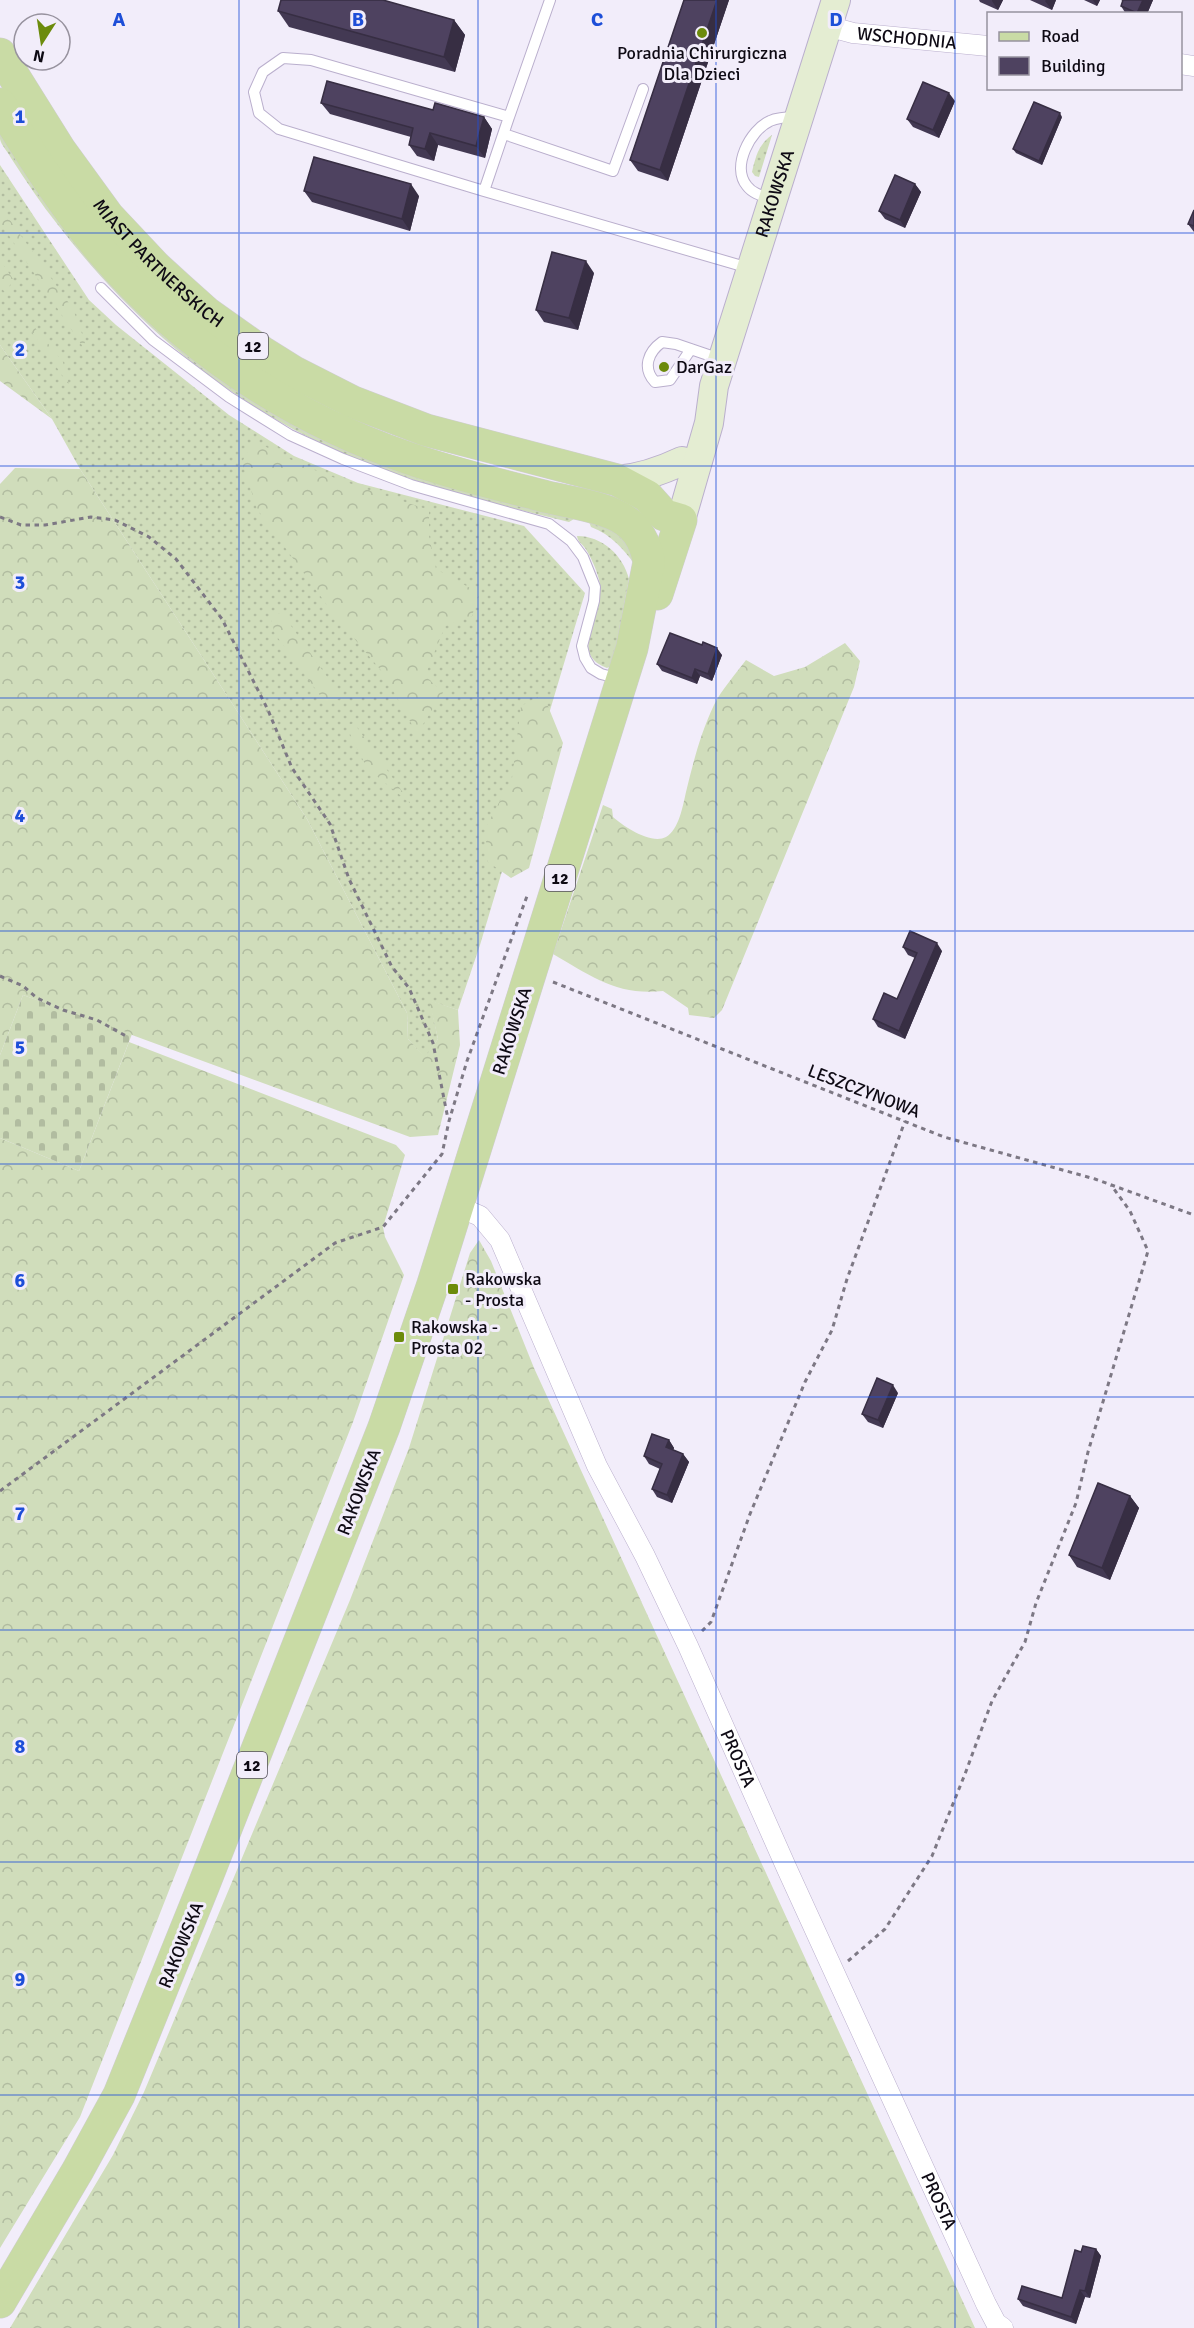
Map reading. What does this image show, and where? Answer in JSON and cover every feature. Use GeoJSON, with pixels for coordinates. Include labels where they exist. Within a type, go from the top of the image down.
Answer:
{"type":"FeatureCollection","features":[{"type":"Feature","properties":{"kind":"main road","name":"RAKOWSKA"},"geometry":{"type":"LineString","coordinates":[[632,648],[655,602],[682,461],[718,373],[831,13]]}},
{"type":"Feature","properties":{"kind":"main road","name":"MIAST PARTNERSKICH"},"geometry":{"type":"LineString","coordinates":[[0,54],[60,150],[108,216],[156,267],[207,313],[262,352],[294,372],[353,402],[417,427],[466,442],[617,480],[647,496],[672,517]]}},
{"type":"Feature","properties":{"kind":"main road","name":"MIAST PARTNERSKICH"},"geometry":{"type":"LineString","coordinates":[[0,104],[58,194],[86,232],[122,274],[202,347],[288,405],[362,442],[449,471],[613,514],[672,517]]}},
{"type":"Feature","properties":{"kind":"main road","name":"RAKOWSKA"},"geometry":{"type":"LineString","coordinates":[[0,2302],[104,2125],[136,2057],[384,1428],[531,974],[632,648],[649,562],[672,517],[709,423],[718,373]]}},
{"type":"Feature","properties":{"kind":"main road","name":"MIAST PARTNERSKICH"},"geometry":{"type":"LineString","coordinates":[[617,480],[637,478],[661,471],[682,461]]}},
{"type":"Feature","properties":{"kind":"main road","name":"MIAST PARTNERSKICH"},"geometry":{"type":"LineString","coordinates":[[613,514],[641,535],[649,562]]}},
{"type":"Feature","properties":{"kind":"street","name":"WSCHODNIA"},"geometry":{"type":"LineString","coordinates":[[831,13],[853,33],[987,46]]}},
{"type":"Feature","properties":{"kind":"street","name":"PROSTA"},"geometry":{"type":"LineString","coordinates":[[457,1206],[480,1216],[500,1240],[597,1466],[688,1646],[787,1869],[986,2304],[996,2323],[1003,2328]]}},
{"type":"Feature","properties":{"kind":"lane"},"geometry":{"type":"LineString","coordinates":[[484,192],[550,0]]}},
{"type":"Feature","properties":{"kind":"lane"},"geometry":{"type":"LineString","coordinates":[[509,117],[311,60],[284,58],[263,72],[254,92],[259,113],[279,129],[484,192],[751,269]]}},
{"type":"Feature","properties":{"kind":"lane"},"geometry":{"type":"LineString","coordinates":[[504,135],[613,171],[643,89]]}},
{"type":"Feature","properties":{"kind":"lane"},"geometry":{"type":"LineString","coordinates":[[772,200],[758,195],[745,184],[742,168],[745,150],[752,137],[772,119],[798,117]]}},
{"type":"Feature","properties":{"kind":"lane"},"geometry":{"type":"LineString","coordinates":[[101,288],[153,340],[228,397],[290,435],[343,459],[411,485],[549,524],[571,541],[583,557],[595,587],[594,601],[582,646],[585,658],[591,668],[601,674],[622,680]]}},
{"type":"Feature","properties":{"kind":"lane"},"geometry":{"type":"LineString","coordinates":[[691,349],[670,380],[655,382],[649,376],[647,367],[650,356],[655,347],[663,342],[691,349],[718,373]]}},
{"type":"Feature","properties":{"kind":"path"},"geometry":{"type":"LineString","coordinates":[[0,517],[21,525],[45,525],[91,517],[116,520],[149,537],[176,559],[222,619],[268,710],[292,768],[330,824],[349,879],[392,967],[409,988],[433,1043],[449,1121]]}},
{"type":"Feature","properties":{"kind":"path"},"geometry":{"type":"LineString","coordinates":[[0,1491],[335,1243],[383,1227],[442,1154],[449,1121],[467,1061],[527,896]]}},
{"type":"Feature","properties":{"kind":"path","name":"LESZCZYNOWA"},"geometry":{"type":"LineString","coordinates":[[531,974],[944,1137],[1111,1185],[1194,1215]]}},
{"type":"Feature","properties":{"kind":"path"},"geometry":{"type":"LineString","coordinates":[[0,976],[23,986],[37,998],[63,1010],[97,1020],[126,1036]]}},
{"type":"Feature","properties":{"kind":"path"},"geometry":{"type":"LineString","coordinates":[[688,1646],[711,1622],[754,1504],[805,1382],[832,1330],[847,1279],[869,1225],[905,1121]]}},
{"type":"Feature","properties":{"kind":"path"},"geometry":{"type":"LineString","coordinates":[[836,1972],[885,1929],[932,1856],[992,1701],[1025,1642],[1036,1603],[1076,1503],[1088,1452],[1148,1251],[1130,1211],[1111,1185]]}},
{"type":"Feature","properties":{"kind":"green space"},"geometry":{"type":"Polygon","coordinates":[[[0,125],[217,372],[575,515],[574,519],[569,522],[439,488],[364,462],[275,419],[234,393],[158,333],[89,263],[46,209],[3,146],[0,139],[0,125]]]}},
{"type":"Feature","properties":{"kind":"green space"},"geometry":{"type":"Polygon","coordinates":[[[772,135],[759,177],[755,176],[752,172],[758,151],[772,135]]]}},
{"type":"Feature","properties":{"kind":"green space"},"geometry":{"type":"Polygon","coordinates":[[[0,165],[89,300],[116,325],[229,415],[294,456],[358,483],[524,526],[585,593],[480,945],[458,1010],[430,1001],[438,1039],[425,1058],[408,1039],[407,1013],[307,819],[80,469],[52,419],[0,345],[0,165]]]}},
{"type":"Feature","properties":{"kind":"green space"},"geometry":{"type":"Polygon","coordinates":[[[0,206],[73,309],[85,342],[83,347],[0,222],[0,206]]]}},
{"type":"Feature","properties":{"kind":"green space"},"geometry":{"type":"Polygon","coordinates":[[[0,260],[13,279],[6,293],[0,287],[0,260]]]}},
{"type":"Feature","properties":{"kind":"green space"},"geometry":{"type":"Polygon","coordinates":[[[32,324],[63,362],[69,385],[29,328],[32,324]]]}},
{"type":"Feature","properties":{"kind":"green space"},"geometry":{"type":"Polygon","coordinates":[[[0,345],[52,419],[0,381],[0,345]]]}},
{"type":"Feature","properties":{"kind":"green space"},"geometry":{"type":"Polygon","coordinates":[[[254,440],[317,471],[429,510],[429,536],[436,569],[479,593],[472,616],[445,626],[425,676],[443,692],[417,734],[384,674],[332,612],[257,509],[242,462],[254,440]]]}},
{"type":"Feature","properties":{"kind":"green space"},"geometry":{"type":"Polygon","coordinates":[[[15,468],[80,469],[307,819],[407,1013],[408,1039],[425,1057],[438,1039],[429,1000],[458,1010],[460,1045],[438,1135],[410,1137],[23,995],[0,1055],[0,484],[15,468]]]}},
{"type":"Feature","properties":{"kind":"green space"},"geometry":{"type":"Polygon","coordinates":[[[588,519],[621,532],[637,567],[611,538],[591,527],[588,519]]]}},
{"type":"Feature","properties":{"kind":"green space"},"geometry":{"type":"Polygon","coordinates":[[[577,536],[595,539],[610,548],[622,562],[629,579],[614,658],[611,666],[607,668],[596,662],[589,653],[589,641],[600,583],[592,561],[577,536]]]}},
{"type":"Feature","properties":{"kind":"green space"},"geometry":{"type":"Polygon","coordinates":[[[282,613],[342,698],[325,702],[275,634],[270,615],[282,613]]]}},
{"type":"Feature","properties":{"kind":"green space"},"geometry":{"type":"Polygon","coordinates":[[[845,643],[860,661],[854,687],[722,1010],[714,1018],[689,1015],[688,1008],[663,991],[632,990],[605,983],[553,954],[603,805],[612,809],[613,817],[618,821],[645,837],[660,839],[666,837],[674,829],[680,817],[698,748],[714,705],[746,660],[774,676],[805,667],[845,643]]]}},
{"type":"Feature","properties":{"kind":"green space"},"geometry":{"type":"Polygon","coordinates":[[[543,694],[563,743],[529,868],[511,878],[488,862],[485,829],[512,778],[521,706],[543,694]]]}},
{"type":"Feature","properties":{"kind":"green space"},"geometry":{"type":"Polygon","coordinates":[[[354,723],[411,804],[367,768],[346,726],[354,723]]]}},
{"type":"Feature","properties":{"kind":"green space"},"geometry":{"type":"Polygon","coordinates":[[[23,995],[132,1034],[79,1171],[0,1138],[0,1055],[23,995]]]}},
{"type":"Feature","properties":{"kind":"green space"},"geometry":{"type":"Polygon","coordinates":[[[129,1042],[396,1145],[405,1155],[383,1227],[385,1237],[404,1275],[353,1422],[80,2117],[0,2248],[0,1138],[79,1171],[129,1042]]]}},
{"type":"Feature","properties":{"kind":"green space"},"geometry":{"type":"Polygon","coordinates":[[[479,1240],[491,1261],[534,1368],[975,2328],[10,2328],[113,2155],[144,2092],[350,1600],[409,1448],[470,1253],[479,1240]]]}},
{"type":"Feature","properties":{"kind":"building"},"geometry":{"type":"Polygon","coordinates":[[[281,0],[383,0],[454,20],[444,57],[278,11],[281,0]]]}},
{"type":"Feature","properties":{"kind":"building"},"geometry":{"type":"Polygon","coordinates":[[[684,0],[717,0],[660,170],[630,160],[684,0]]]}},
{"type":"Feature","properties":{"kind":"building"},"geometry":{"type":"Polygon","coordinates":[[[1123,0],[1143,0],[1137,12],[1121,6],[1123,0]]]}},
{"type":"Feature","properties":{"kind":"building"},"geometry":{"type":"Polygon","coordinates":[[[327,81],[433,110],[435,103],[484,117],[476,146],[430,133],[425,149],[409,145],[413,128],[321,103],[327,81]]]}},
{"type":"Feature","properties":{"kind":"building"},"geometry":{"type":"Polygon","coordinates":[[[923,82],[949,93],[933,130],[907,119],[923,82]]]}},
{"type":"Feature","properties":{"kind":"building"},"geometry":{"type":"Polygon","coordinates":[[[1034,102],[1060,113],[1039,161],[1013,149],[1034,102]]]}},
{"type":"Feature","properties":{"kind":"building"},"geometry":{"type":"Polygon","coordinates":[[[314,157],[411,184],[402,219],[304,191],[314,157]]]}},
{"type":"Feature","properties":{"kind":"building"},"geometry":{"type":"Polygon","coordinates":[[[895,175],[915,184],[900,220],[879,211],[895,175]]]}},
{"type":"Feature","properties":{"kind":"building"},"geometry":{"type":"Polygon","coordinates":[[[1194,210],[1194,226],[1188,224],[1194,210]]]}},
{"type":"Feature","properties":{"kind":"building"},"geometry":{"type":"Polygon","coordinates":[[[552,252],[586,261],[569,318],[536,310],[552,252]]]}},
{"type":"Feature","properties":{"kind":"building"},"geometry":{"type":"Polygon","coordinates":[[[670,633],[717,648],[708,674],[695,669],[692,678],[657,664],[670,633]]]}},
{"type":"Feature","properties":{"kind":"building"},"geometry":{"type":"Polygon","coordinates":[[[910,931],[937,943],[899,1031],[873,1019],[884,993],[897,999],[917,953],[903,947],[910,931]]]}},
{"type":"Feature","properties":{"kind":"building"},"geometry":{"type":"Polygon","coordinates":[[[877,1378],[893,1385],[878,1420],[862,1414],[877,1378]]]}},
{"type":"Feature","properties":{"kind":"building"},"geometry":{"type":"Polygon","coordinates":[[[652,1434],[669,1440],[666,1447],[683,1454],[667,1495],[652,1489],[662,1464],[644,1456],[652,1434]]]}},
{"type":"Feature","properties":{"kind":"building"},"geometry":{"type":"Polygon","coordinates":[[[1098,1483],[1130,1496],[1102,1568],[1069,1555],[1098,1483]]]}},
{"type":"Feature","properties":{"kind":"building"},"geometry":{"type":"Polygon","coordinates":[[[1083,2246],[1096,2249],[1085,2291],[1080,2290],[1071,2317],[1018,2299],[1022,2286],[1062,2298],[1075,2250],[1081,2252],[1083,2246]]]}},
{"type":"Feature","properties":{"kind":"place","name":"Poradnia Chirurgiczna Dla Dzieci"},"geometry":{"type":"Point","coordinates":[702,33]}},
{"type":"Feature","properties":{"kind":"place","name":"DarGaz"},"geometry":{"type":"Point","coordinates":[664,367]}},
{"type":"Feature","properties":{"kind":"place","name":"Rakowska - Prosta"},"geometry":{"type":"Point","coordinates":[453,1289]}},
{"type":"Feature","properties":{"kind":"place","name":"Rakowska - Prosta 02"},"geometry":{"type":"Point","coordinates":[399,1337]}}]}
